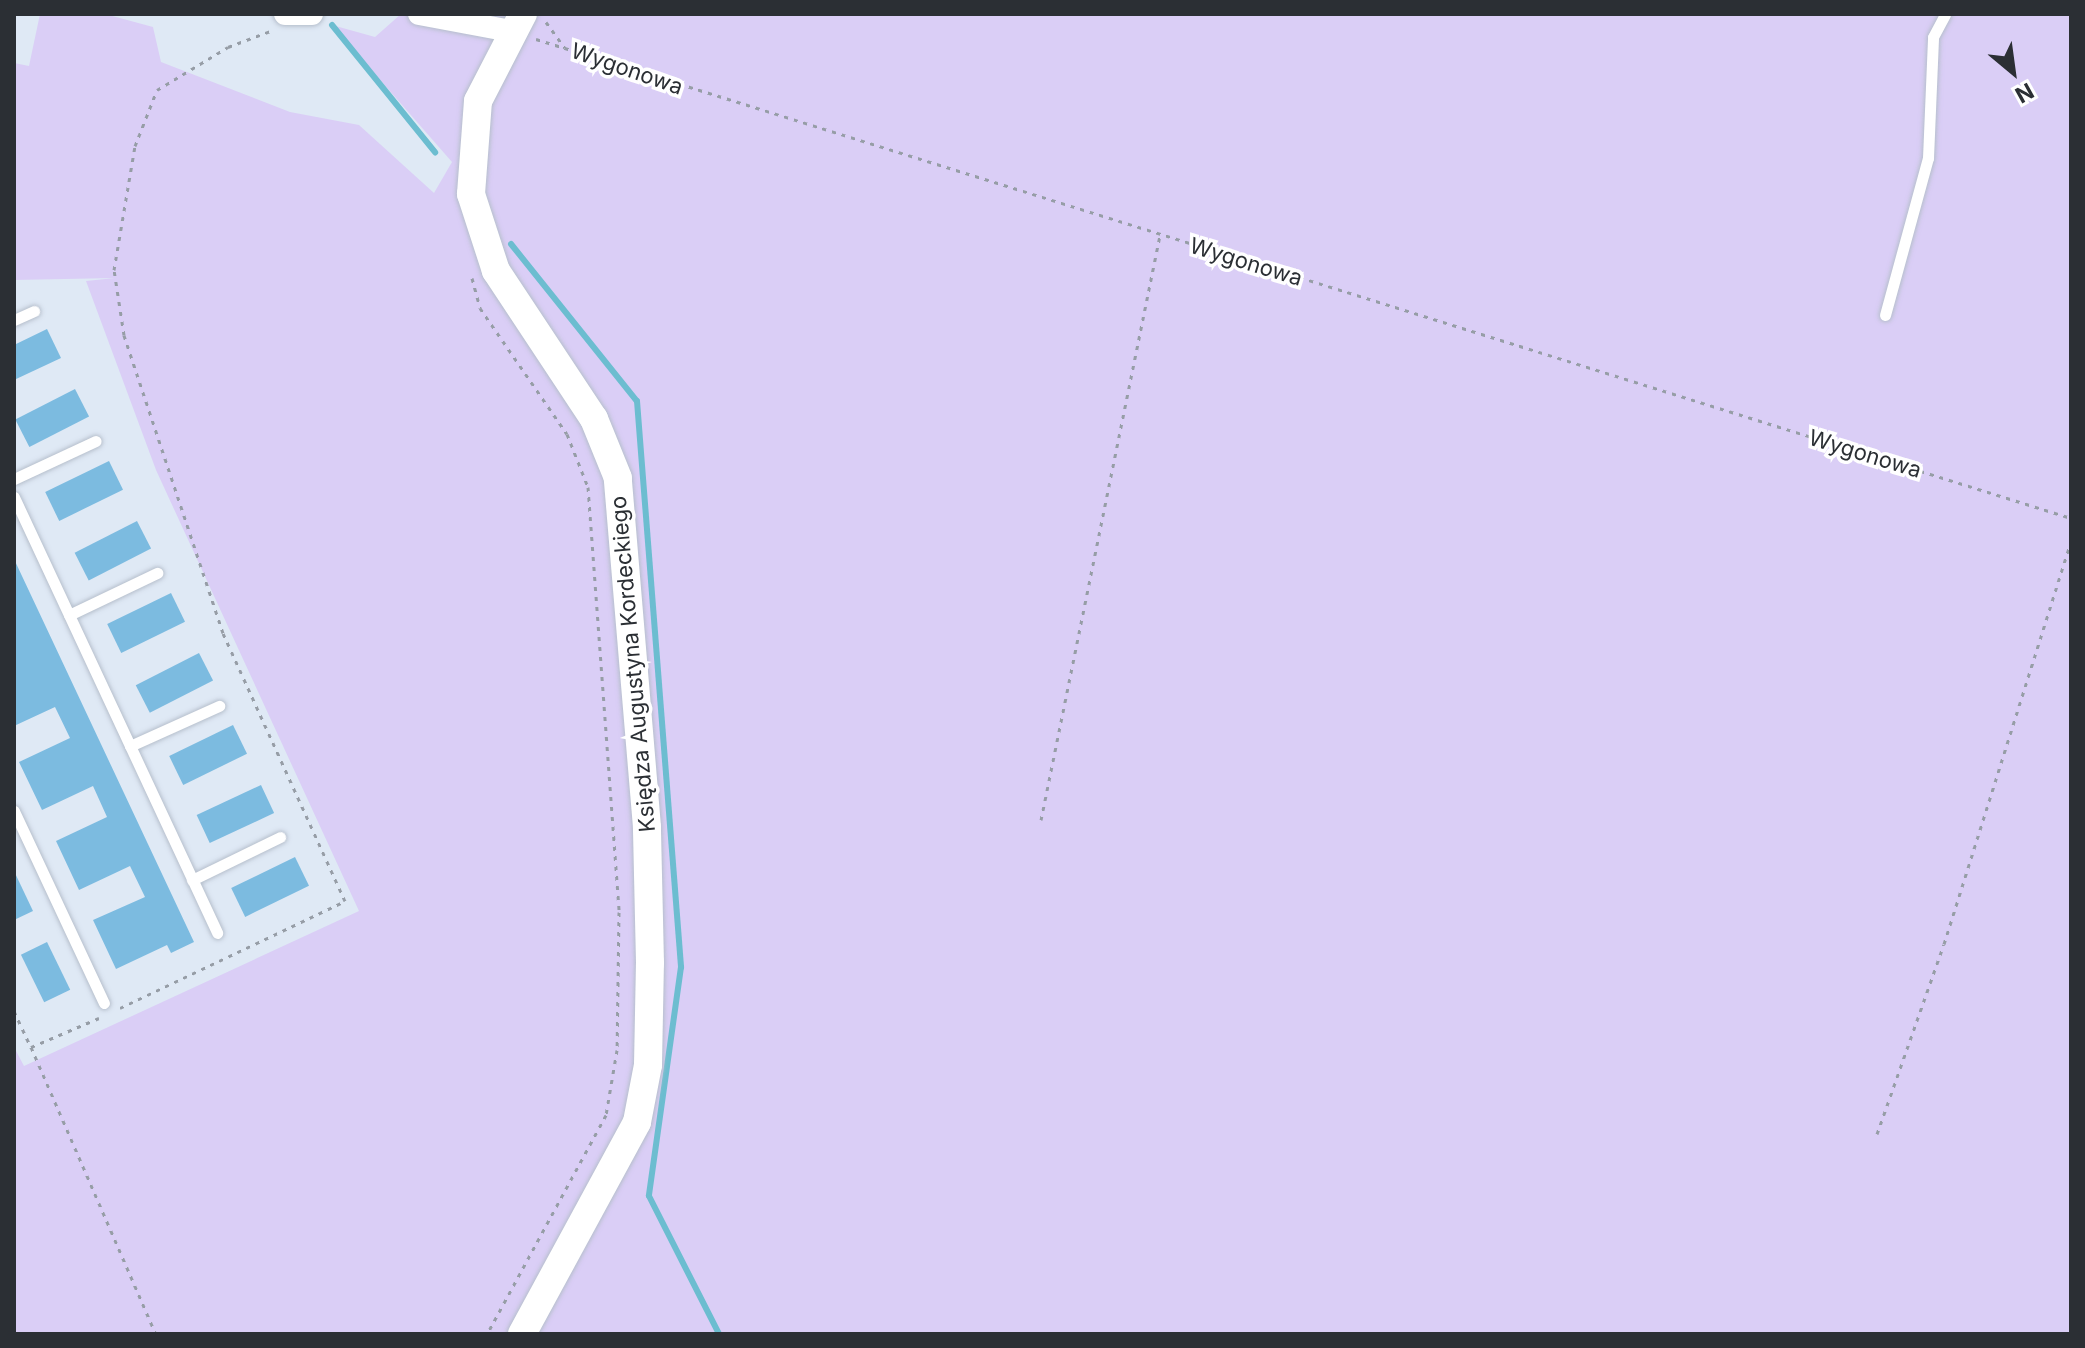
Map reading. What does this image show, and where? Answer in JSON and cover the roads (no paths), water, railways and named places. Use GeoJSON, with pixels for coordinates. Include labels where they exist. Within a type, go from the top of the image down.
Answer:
{"type":"FeatureCollection","features":[{"type":"Feature","properties":{"kind":"street"},"geometry":{"type":"LineString","coordinates":[[419,14],[517,23]]}},
{"type":"Feature","properties":{"kind":"street","name":"Księdza Augustyna Kordeckiego"},"geometry":{"type":"LineString","coordinates":[[517,23],[475,110],[471,194],[496,271],[594,419],[618,478],[650,903],[648,1065],[637,1122],[522,1334]]}},
{"type":"Feature","properties":{"kind":"lane"},"geometry":{"type":"LineString","coordinates":[[1885,315],[1928,158],[1933,37],[1945,14]]}},
{"type":"Feature","properties":{"kind":"lane"},"geometry":{"type":"LineString","coordinates":[[14,320],[34,311]]}},
{"type":"Feature","properties":{"kind":"lane"},"geometry":{"type":"LineString","coordinates":[[14,479],[96,441]]}},
{"type":"Feature","properties":{"kind":"lane"},"geometry":{"type":"LineString","coordinates":[[14,497],[217,933]]}},
{"type":"Feature","properties":{"kind":"lane"},"geometry":{"type":"LineString","coordinates":[[69,615],[157,573]]}},
{"type":"Feature","properties":{"kind":"lane"},"geometry":{"type":"LineString","coordinates":[[130,746],[219,706]]}},
{"type":"Feature","properties":{"kind":"lane"},"geometry":{"type":"LineString","coordinates":[[14,811],[104,1003]]}},
{"type":"Feature","properties":{"kind":"lane"},"geometry":{"type":"LineString","coordinates":[[192,880],[280,837]]}},
{"type":"Feature","properties":{"kind":"waterway"},"geometry":{"type":"LineString","coordinates":[[332,25],[435,152]]}},
{"type":"Feature","properties":{"kind":"waterway"},"geometry":{"type":"LineString","coordinates":[[511,244],[637,401],[681,967],[649,1196],[719,1334]]}}]}
